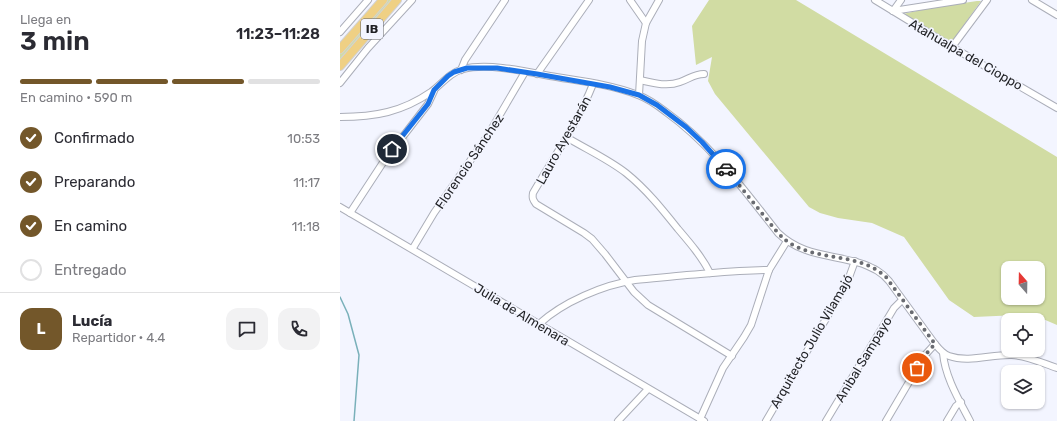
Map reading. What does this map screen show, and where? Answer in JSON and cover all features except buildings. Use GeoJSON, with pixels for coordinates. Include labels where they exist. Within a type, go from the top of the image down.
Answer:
{"type":"FeatureCollection","features":[{"type":"Feature","properties":{"kind":"highway","name":"IB"},"geometry":{"type":"LineString","coordinates":[[340,49],[383,0]]}},
{"type":"Feature","properties":{"kind":"highway","name":"IB"},"geometry":{"type":"LineString","coordinates":[[340,66],[397,0]]}},
{"type":"Feature","properties":{"kind":"street"},"geometry":{"type":"LineString","coordinates":[[340,32],[368,0]]}},
{"type":"Feature","properties":{"kind":"street"},"geometry":{"type":"LineString","coordinates":[[340,83],[368,48],[412,0]]}},
{"type":"Feature","properties":{"kind":"street"},"geometry":{"type":"LineString","coordinates":[[461,70],[465,60],[505,0]]}},
{"type":"Feature","properties":{"kind":"street"},"geometry":{"type":"LineString","coordinates":[[537,74],[589,0]]}},
{"type":"Feature","properties":{"kind":"street"},"geometry":{"type":"LineString","coordinates":[[630,0],[646,23]]}},
{"type":"Feature","properties":{"kind":"street"},"geometry":{"type":"LineString","coordinates":[[639,95],[642,41],[646,23],[659,0]]}},
{"type":"Feature","properties":{"kind":"street","name":"Atahualpa del Cioppo"},"geometry":{"type":"LineString","coordinates":[[875,0],[1057,108]]}},
{"type":"Feature","properties":{"kind":"street"},"geometry":{"type":"LineString","coordinates":[[893,12],[901,0]]}},
{"type":"Feature","properties":{"kind":"street"},"geometry":{"type":"LineString","coordinates":[[893,12],[963,0]]}},
{"type":"Feature","properties":{"kind":"street"},"geometry":{"type":"LineString","coordinates":[[952,47],[987,0]]}},
{"type":"Feature","properties":{"kind":"street"},"geometry":{"type":"LineString","coordinates":[[1032,0],[1057,15]]}},
{"type":"Feature","properties":{"kind":"street"},"geometry":{"type":"LineString","coordinates":[[340,117],[390,112],[416,102],[434,90],[448,76],[461,70],[485,68],[537,74],[593,84],[639,95],[648,99],[677,119],[699,138],[746,192],[778,233],[787,241],[809,252],[855,261],[871,266],[882,274],[943,353],[948,356],[962,358],[1003,355],[1019,356],[1057,368]]}},
{"type":"Feature","properties":{"kind":"street","name":"Florencio Sánchez"},"geometry":{"type":"LineString","coordinates":[[413,248],[434,213],[488,135],[525,72]]}},
{"type":"Feature","properties":{"kind":"street"},"geometry":{"type":"LineString","coordinates":[[640,80],[668,85],[679,83],[694,75],[704,74]]}},
{"type":"Feature","properties":{"kind":"street","name":"Lauro Ayestarán"},"geometry":{"type":"LineString","coordinates":[[593,84],[588,97],[532,196],[536,204],[592,239],[626,282]]}},
{"type":"Feature","properties":{"kind":"street"},"geometry":{"type":"LineString","coordinates":[[350,213],[384,161],[428,104],[434,90]]}},
{"type":"Feature","properties":{"kind":"street"},"geometry":{"type":"LineString","coordinates":[[566,137],[625,172],[649,194],[687,240],[710,273]]}},
{"type":"Feature","properties":{"kind":"street","name":"Julia de Almenara"},"geometry":{"type":"LineString","coordinates":[[340,207],[413,248],[702,420]]}},
{"type":"Feature","properties":{"kind":"street"},"geometry":{"type":"LineString","coordinates":[[702,420],[723,368],[751,325],[769,270],[787,241]]}},
{"type":"Feature","properties":{"kind":"street","name":"Arquitecto Julio Vilamajó"},"geometry":{"type":"LineString","coordinates":[[766,421],[847,283],[855,261]]}},
{"type":"Feature","properties":{"kind":"street"},"geometry":{"type":"LineString","coordinates":[[539,324],[552,313],[570,302],[626,282],[710,273],[769,270]]}},
{"type":"Feature","properties":{"kind":"street"},"geometry":{"type":"LineString","coordinates":[[626,282],[641,300],[656,311],[732,356]]}},
{"type":"Feature","properties":{"kind":"street","name":"Anibal Sampayo"},"geometry":{"type":"LineString","coordinates":[[826,421],[894,308],[902,300]]}},
{"type":"Feature","properties":{"kind":"street"},"geometry":{"type":"LineString","coordinates":[[886,421],[925,355],[935,344]]}},
{"type":"Feature","properties":{"kind":"street"},"geometry":{"type":"LineString","coordinates":[[943,353],[946,367],[960,402],[970,421]]}},
{"type":"Feature","properties":{"kind":"street"},"geometry":{"type":"LineString","coordinates":[[618,421],[648,389]]}},
{"type":"Feature","properties":{"kind":"street"},"geometry":{"type":"LineString","coordinates":[[947,421],[960,402]]}},
{"type":"Feature","properties":{"kind":"green space"},"geometry":{"type":"Polygon","coordinates":[[[387,0],[394,0],[340,62],[340,53],[387,0]]]}},
{"type":"Feature","properties":{"kind":"green space"},"geometry":{"type":"Polygon","coordinates":[[[709,0],[796,0],[1057,157],[1057,325],[1045,320],[1045,313],[1001,313],[1001,316],[974,317],[949,300],[904,237],[872,223],[838,218],[820,213],[809,207],[715,94],[708,81],[712,57],[696,65],[692,26],[709,0]]]}},
{"type":"Feature","properties":{"kind":"green space"},"geometry":{"type":"Polygon","coordinates":[[[981,1],[951,43],[903,14],[930,8],[981,1]]]}},
{"type":"Feature","properties":{"kind":"waterway"},"geometry":{"type":"LineString","coordinates":[[340,297],[348,314],[359,355],[354,421]]}},
{"type":"Feature","properties":{"kind":"way so far"},"geometry":{"type":"LineString","coordinates":[[726,169],[778,233],[792,245],[809,252],[855,261],[871,266],[886,277],[935,344],[925,355],[917,368]]}},
{"type":"Feature","properties":{"kind":"route"},"geometry":{"type":"LineString","coordinates":[[392,149],[428,104],[434,90],[448,76],[454,72],[467,68],[497,68],[610,87],[639,95],[657,105],[695,134],[726,169]]}}]}
